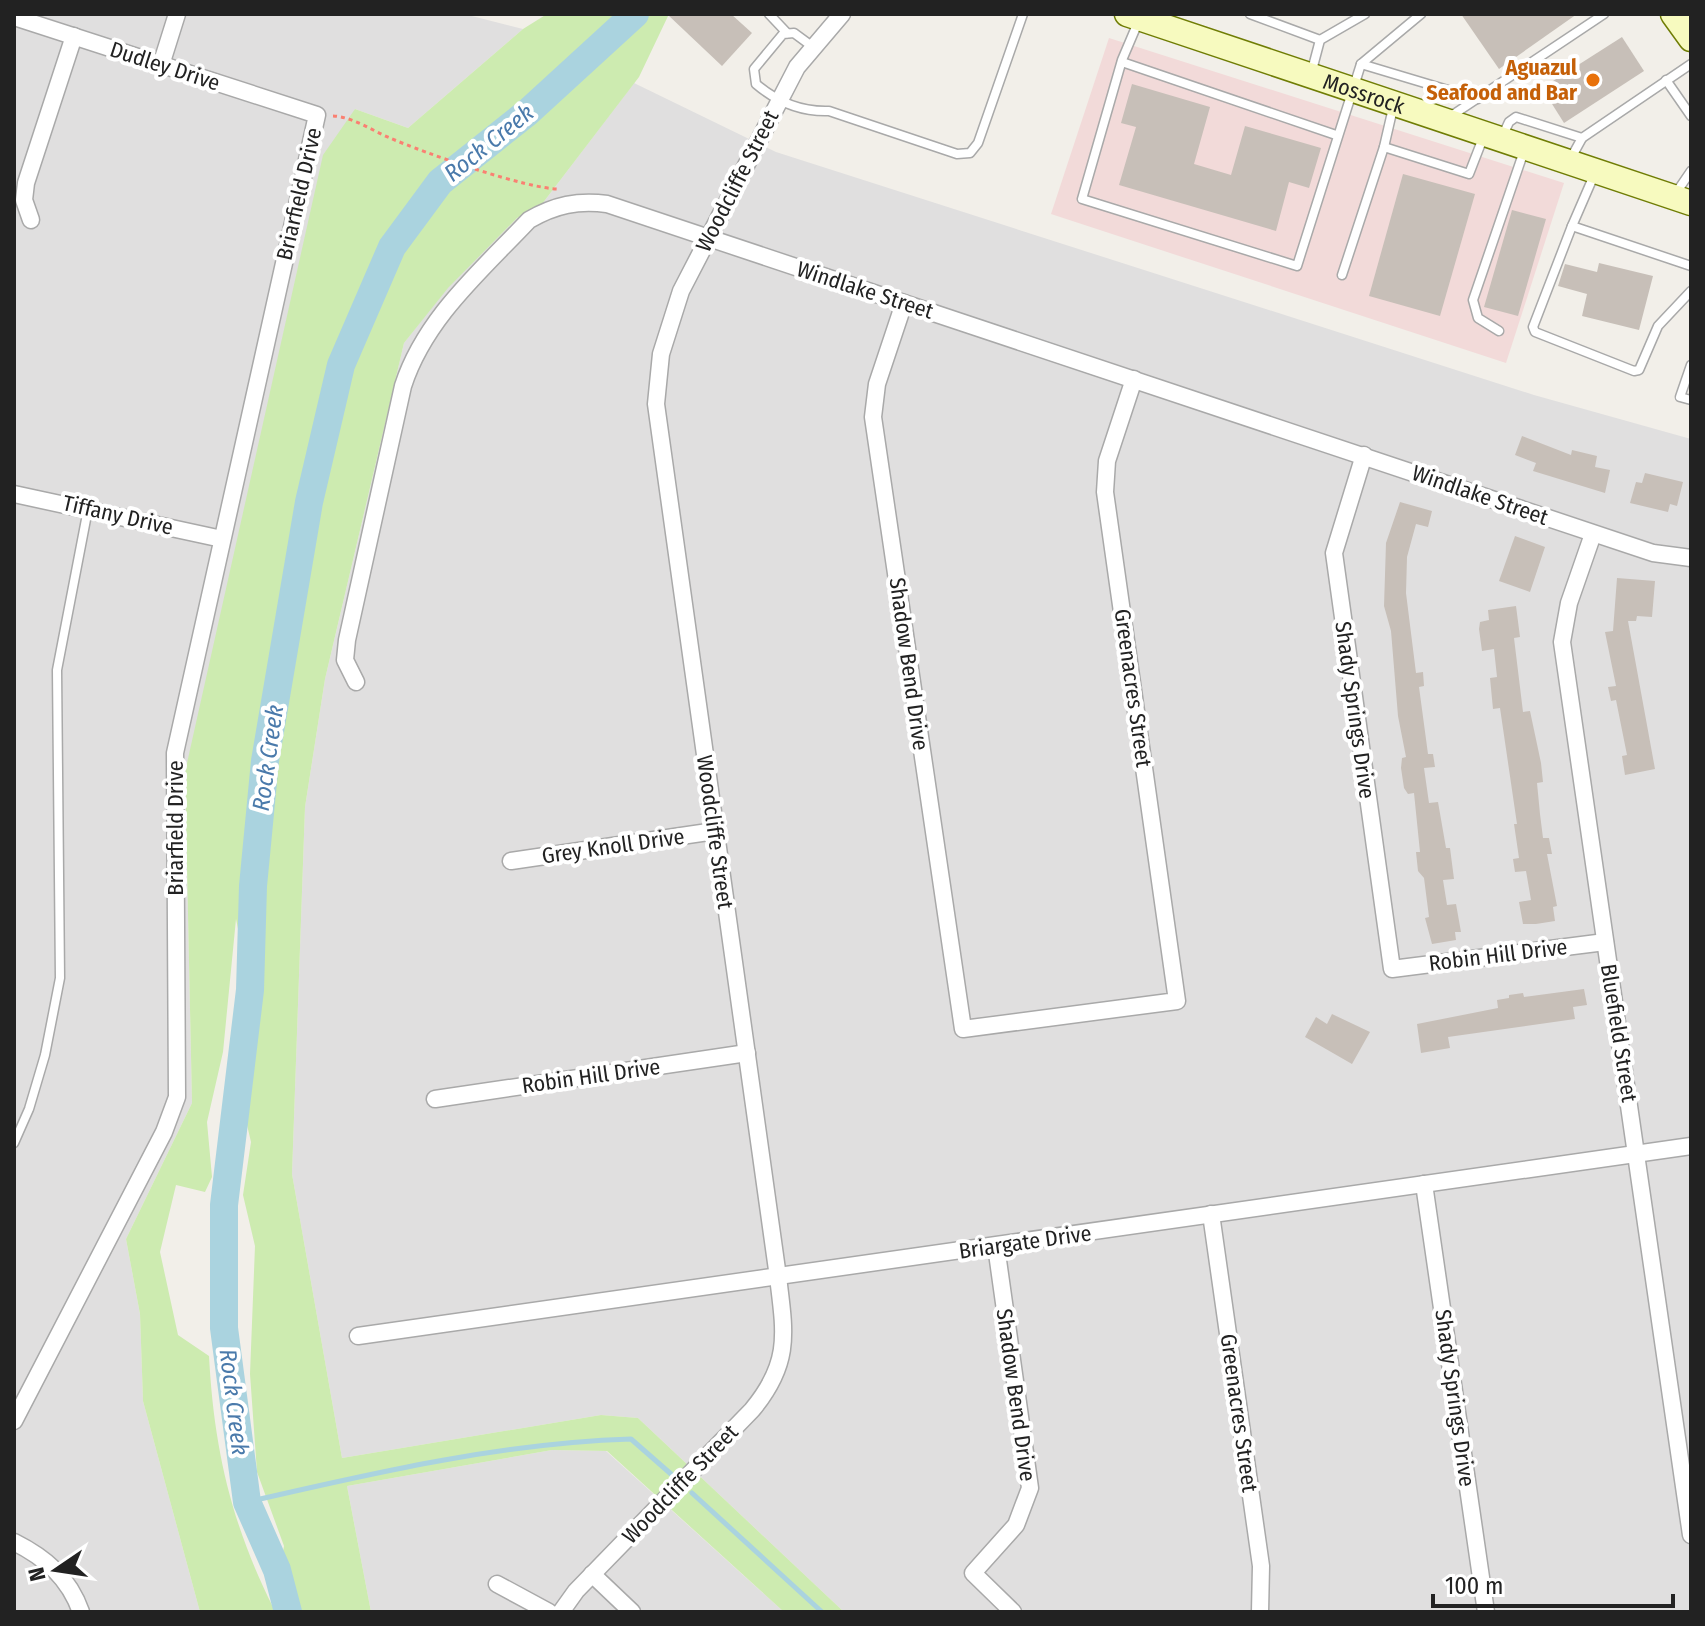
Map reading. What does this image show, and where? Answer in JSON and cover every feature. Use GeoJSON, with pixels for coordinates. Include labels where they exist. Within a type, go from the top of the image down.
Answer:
{"type":"FeatureCollection","features":[{"type":"Feature","properties":{"kind":"street"},"geometry":{"type":"LineString","coordinates":[[161,65],[177,14]]}},
{"type":"Feature","properties":{"kind":"street","name":"Woodcliffe Street"},"geometry":{"type":"LineString","coordinates":[[561,1612],[592,1574],[752,1410],[770,1386],[783,1357],[785,1336],[778,1277],[656,404],[666,334],[681,291],[778,100],[813,47],[842,14]]}},
{"type":"Feature","properties":{"kind":"street"},"geometry":{"type":"LineString","coordinates":[[1673,14],[1691,39]]}},
{"type":"Feature","properties":{"kind":"street","name":"Mossrock"},"geometry":{"type":"LineString","coordinates":[[1133,16],[1682,200]]}},
{"type":"Feature","properties":{"kind":"street","name":"Dudley Drive"},"geometry":{"type":"LineString","coordinates":[[14,17],[317,115]]}},
{"type":"Feature","properties":{"kind":"street"},"geometry":{"type":"LineString","coordinates":[[31,220],[24,200],[26,183],[74,36]]}},
{"type":"Feature","properties":{"kind":"street","name":"Briarfield Drive"},"geometry":{"type":"LineString","coordinates":[[14,1421],[164,1132],[177,1097],[175,753],[317,115]]}},
{"type":"Feature","properties":{"kind":"street","name":"Windlake Street"},"geometry":{"type":"LineString","coordinates":[[356,682],[345,660],[347,640],[403,386],[414,353],[431,325],[529,220],[567,203],[607,204],[1593,534],[1653,553],[1691,558]]}},
{"type":"Feature","properties":{"kind":"street","name":"Shadow Bend Drive"},"geometry":{"type":"LineString","coordinates":[[904,303],[877,384],[873,417],[963,1029],[1177,1001]]}},
{"type":"Feature","properties":{"kind":"street","name":"Greenacres Street"},"geometry":{"type":"LineString","coordinates":[[1134,379],[1107,461],[1105,492],[1177,1001]]}},
{"type":"Feature","properties":{"kind":"street","name":"Shady Springs Drive"},"geometry":{"type":"LineString","coordinates":[[1364,455],[1334,553],[1392,969]]}},
{"type":"Feature","properties":{"kind":"street","name":"Tiffany Drive"},"geometry":{"type":"LineString","coordinates":[[14,494],[222,539]]}},
{"type":"Feature","properties":{"kind":"street","name":"Bluefield Street"},"geometry":{"type":"LineString","coordinates":[[1593,534],[1569,603],[1562,642],[1691,1535]]}},
{"type":"Feature","properties":{"kind":"street","name":"Grey Knoll Drive"},"geometry":{"type":"LineString","coordinates":[[511,861],[715,831]]}},
{"type":"Feature","properties":{"kind":"street","name":"Robin Hill Drive"},"geometry":{"type":"LineString","coordinates":[[1392,969],[1605,942]]}},
{"type":"Feature","properties":{"kind":"street","name":"Robin Hill Drive"},"geometry":{"type":"LineString","coordinates":[[435,1099],[747,1053]]}},
{"type":"Feature","properties":{"kind":"street","name":"Briargate Drive"},"geometry":{"type":"LineString","coordinates":[[358,1336],[1691,1146]]}},
{"type":"Feature","properties":{"kind":"street","name":"Shady Springs Drive"},"geometry":{"type":"LineString","coordinates":[[1424,1184],[1486,1612]]}},
{"type":"Feature","properties":{"kind":"street","name":"Greenacres Street"},"geometry":{"type":"LineString","coordinates":[[1211,1214],[1261,1566],[1260,1612]]}},
{"type":"Feature","properties":{"kind":"street","name":"Shadow Bend Drive"},"geometry":{"type":"LineString","coordinates":[[996,1246],[1030,1488],[1016,1525],[973,1573],[1013,1612]]}},
{"type":"Feature","properties":{"kind":"street"},"geometry":{"type":"LineString","coordinates":[[14,1542],[40,1556],[64,1579],[81,1612]]}},
{"type":"Feature","properties":{"kind":"street"},"geometry":{"type":"LineString","coordinates":[[592,1574],[632,1612]]}},
{"type":"Feature","properties":{"kind":"street"},"geometry":{"type":"LineString","coordinates":[[497,1584],[549,1612]]}},
{"type":"Feature","properties":{"kind":"lane"},"geometry":{"type":"LineString","coordinates":[[769,14],[787,33],[794,33],[813,47]]}},
{"type":"Feature","properties":{"kind":"lane"},"geometry":{"type":"LineString","coordinates":[[787,33],[752,72],[756,84],[778,100],[811,112],[829,111],[957,154],[970,153],[978,143],[1023,14]]}},
{"type":"Feature","properties":{"kind":"lane"},"geometry":{"type":"LineString","coordinates":[[1250,14],[1320,40]]}},
{"type":"Feature","properties":{"kind":"lane"},"geometry":{"type":"LineString","coordinates":[[1311,76],[1320,40],[1365,14]]}},
{"type":"Feature","properties":{"kind":"lane"},"geometry":{"type":"LineString","coordinates":[[1133,16],[1082,199],[1297,266],[1361,64],[1421,14]]}},
{"type":"Feature","properties":{"kind":"lane"},"geometry":{"type":"LineString","coordinates":[[1445,121],[1604,14]]}},
{"type":"Feature","properties":{"kind":"lane"},"geometry":{"type":"LineString","coordinates":[[1122,62],[1336,135]]}},
{"type":"Feature","properties":{"kind":"lane"},"geometry":{"type":"LineString","coordinates":[[1361,64],[1478,99]]}},
{"type":"Feature","properties":{"kind":"lane"},"geometry":{"type":"LineString","coordinates":[[1569,162],[1582,138],[1691,64]]}},
{"type":"Feature","properties":{"kind":"lane"},"geometry":{"type":"LineString","coordinates":[[1666,80],[1691,116]]}},
{"type":"Feature","properties":{"kind":"lane"},"geometry":{"type":"LineString","coordinates":[[1342,275],[1395,104]]}},
{"type":"Feature","properties":{"kind":"lane"},"geometry":{"type":"LineString","coordinates":[[1384,147],[1469,174],[1493,137],[1516,117],[1582,138]]}},
{"type":"Feature","properties":{"kind":"lane"},"geometry":{"type":"LineString","coordinates":[[1499,331],[1478,318],[1473,300],[1525,148]]}},
{"type":"Feature","properties":{"kind":"lane"},"geometry":{"type":"LineString","coordinates":[[1596,171],[1533,327],[1535,332],[1634,371],[1639,370],[1658,326],[1691,291]]}},
{"type":"Feature","properties":{"kind":"lane"},"geometry":{"type":"LineString","coordinates":[[1682,200],[1680,181],[1691,171]]}},
{"type":"Feature","properties":{"kind":"lane"},"geometry":{"type":"LineString","coordinates":[[1572,226],[1691,266]]}},
{"type":"Feature","properties":{"kind":"lane"},"geometry":{"type":"LineString","coordinates":[[1691,365],[1680,397],[1691,400]]}},
{"type":"Feature","properties":{"kind":"lane"},"geometry":{"type":"LineString","coordinates":[[14,1143],[29,1109],[45,1055],[60,978],[57,670],[88,508]]}},
{"type":"Feature","properties":{"kind":"path"},"geometry":{"type":"LineString","coordinates":[[317,115],[345,117],[423,149],[534,185]]}},
{"type":"Feature","properties":{"kind":"shaded area"},"geometry":{"type":"Polygon","coordinates":[[[14,14],[464,14],[523,29],[408,128],[355,109],[185,772],[192,1103],[126,1239],[140,1314],[143,1401],[200,1612],[14,1612],[14,14]]]}},
{"type":"Feature","properties":{"kind":"shaded area"},"geometry":{"type":"Polygon","coordinates":[[[1109,38],[1564,183],[1506,363],[1051,214],[1109,38]]]}},
{"type":"Feature","properties":{"kind":"shaded area"},"geometry":{"type":"Polygon","coordinates":[[[634,83],[776,152],[1534,395],[1691,439],[1691,1612],[844,1612],[638,1418],[601,1415],[342,1458],[292,1174],[305,807],[325,679],[404,343],[447,288],[517,218],[542,204],[634,83]]]}},
{"type":"Feature","properties":{"kind":"shaded area"},"geometry":{"type":"Polygon","coordinates":[[[552,1450],[606,1451],[784,1612],[371,1612],[347,1486],[552,1450]]]}},
{"type":"Feature","properties":{"kind":"green space"},"geometry":{"type":"Polygon","coordinates":[[[547,14],[669,14],[639,77],[542,204],[517,218],[448,288],[404,343],[325,679],[305,807],[292,1174],[342,1458],[601,1415],[638,1418],[844,1612],[784,1612],[607,1451],[552,1450],[347,1486],[371,1612],[200,1612],[143,1401],[140,1314],[126,1239],[192,1103],[185,772],[323,155],[355,109],[408,128],[523,29],[547,14]],[[236,919],[223,1052],[207,1122],[212,1177],[205,1192],[176,1185],[160,1252],[178,1335],[209,1356],[215,1423],[227,1485],[246,1545],[273,1607],[284,1546],[257,1472],[250,1374],[255,1246],[243,1195],[251,1142],[244,1112],[253,1003],[236,919]]]}},
{"type":"Feature","properties":{"kind":"building"},"geometry":{"type":"Polygon","coordinates":[[[667,14],[731,14],[752,33],[722,66],[667,14]]]}},
{"type":"Feature","properties":{"kind":"building"},"geometry":{"type":"Polygon","coordinates":[[[1461,14],[1577,14],[1499,69],[1461,14]]]}},
{"type":"Feature","properties":{"kind":"building","name":"Aguazul Seafood and Bar"},"geometry":{"type":"Polygon","coordinates":[[[1622,37],[1644,71],[1564,123],[1542,88],[1622,37]]]}},
{"type":"Feature","properties":{"kind":"building"},"geometry":{"type":"Polygon","coordinates":[[[1132,84],[1210,107],[1194,164],[1231,175],[1245,126],[1321,148],[1309,188],[1289,182],[1276,231],[1119,185],[1136,127],[1121,123],[1132,84]]]}},
{"type":"Feature","properties":{"kind":"building"},"geometry":{"type":"Polygon","coordinates":[[[1403,174],[1475,194],[1440,316],[1369,296],[1403,174]]]}},
{"type":"Feature","properties":{"kind":"building"},"geometry":{"type":"Polygon","coordinates":[[[1512,210],[1546,219],[1518,316],[1484,307],[1512,210]]]}},
{"type":"Feature","properties":{"kind":"building"},"geometry":{"type":"Polygon","coordinates":[[[1599,263],[1653,276],[1639,330],[1582,316],[1587,294],[1558,286],[1565,264],[1597,272],[1599,263]]]}},
{"type":"Feature","properties":{"kind":"building"},"geometry":{"type":"Polygon","coordinates":[[[1522,436],[1571,455],[1572,450],[1597,456],[1595,467],[1610,470],[1605,493],[1533,471],[1536,463],[1515,455],[1522,436]]]}},
{"type":"Feature","properties":{"kind":"building"},"geometry":{"type":"Polygon","coordinates":[[[1645,473],[1683,482],[1677,506],[1670,504],[1668,512],[1630,503],[1636,482],[1642,483],[1645,473]]]}},
{"type":"Feature","properties":{"kind":"building"},"geometry":{"type":"Polygon","coordinates":[[[1400,502],[1432,511],[1428,527],[1416,524],[1407,557],[1406,593],[1416,673],[1423,672],[1424,686],[1419,687],[1428,754],[1433,754],[1435,767],[1424,768],[1429,803],[1438,802],[1446,848],[1450,848],[1454,879],[1443,880],[1447,905],[1456,904],[1461,932],[1455,932],[1456,940],[1432,944],[1425,918],[1429,917],[1424,878],[1418,871],[1416,852],[1420,852],[1414,793],[1408,794],[1404,788],[1401,768],[1402,758],[1406,757],[1398,716],[1391,631],[1384,606],[1386,543],[1400,502]]]}},
{"type":"Feature","properties":{"kind":"building"},"geometry":{"type":"Polygon","coordinates":[[[1515,536],[1545,547],[1530,592],[1499,581],[1515,536]]]}},
{"type":"Feature","properties":{"kind":"building"},"geometry":{"type":"Polygon","coordinates":[[[1617,578],[1655,581],[1652,617],[1637,616],[1636,621],[1628,621],[1655,769],[1625,775],[1622,756],[1627,755],[1616,700],[1611,701],[1608,687],[1616,686],[1605,632],[1613,631],[1617,578]]]}},
{"type":"Feature","properties":{"kind":"building"},"geometry":{"type":"Polygon","coordinates":[[[1516,606],[1520,637],[1514,638],[1523,712],[1530,711],[1541,763],[1543,782],[1537,783],[1540,814],[1543,838],[1549,838],[1552,854],[1547,854],[1557,906],[1553,907],[1555,921],[1536,924],[1523,924],[1519,902],[1531,900],[1526,871],[1515,872],[1513,859],[1519,858],[1514,824],[1517,824],[1500,708],[1493,709],[1490,678],[1497,677],[1494,649],[1482,651],[1479,629],[1480,622],[1489,620],[1488,610],[1516,606]]]}},
{"type":"Feature","properties":{"kind":"building"},"geometry":{"type":"Polygon","coordinates":[[[1584,989],[1587,1005],[1573,1007],[1575,1019],[1448,1037],[1450,1048],[1421,1053],[1417,1024],[1498,1008],[1497,1000],[1509,998],[1509,995],[1523,993],[1524,997],[1584,989]]]}},
{"type":"Feature","properties":{"kind":"building"},"geometry":{"type":"Polygon","coordinates":[[[1332,1014],[1370,1032],[1352,1064],[1305,1037],[1316,1017],[1327,1024],[1332,1014]]]}},
{"type":"Feature","properties":{"kind":"waterway","name":"Rock Creek"},"geometry":{"type":"LineString","coordinates":[[288,1612],[277,1570],[247,1502],[224,1328],[224,1205],[250,990],[253,886],[265,761],[309,502],[341,365],[392,247],[440,182],[528,112],[635,14]]}},
{"type":"Feature","properties":{"kind":"waterway"},"geometry":{"type":"LineString","coordinates":[[247,1502],[438,1461],[582,1442],[631,1439],[671,1474]]}},
{"type":"Feature","properties":{"kind":"waterway"},"geometry":{"type":"LineString","coordinates":[[692,1493],[822,1612]]}},
{"type":"Feature","properties":{"kind":"place","name":"Aguazul Seafood and Bar"},"geometry":{"type":"Point","coordinates":[1593,80]}}]}
